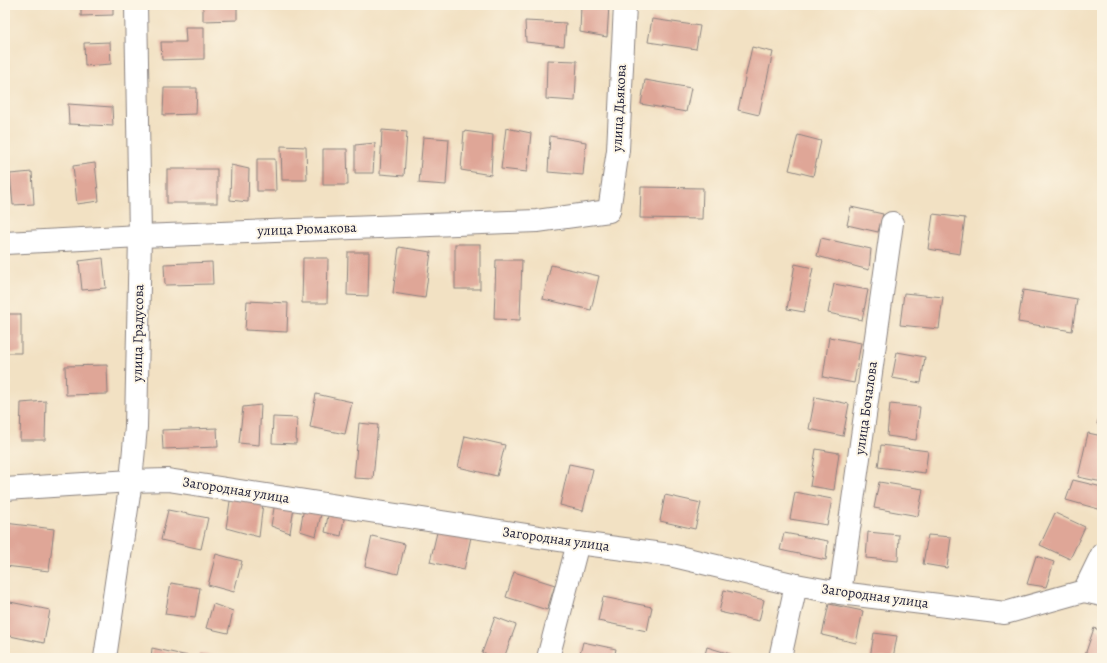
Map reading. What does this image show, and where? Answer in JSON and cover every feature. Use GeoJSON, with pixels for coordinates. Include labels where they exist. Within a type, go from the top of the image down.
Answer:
{"type":"FeatureCollection","features":[{"type":"Feature","properties":{"kind":"street","name":"улица Градусова"},"geometry":{"type":"LineString","coordinates":[[105,658],[131,480],[136,426],[140,236],[136,5]]}},
{"type":"Feature","properties":{"kind":"street","name":"улица Дьякова"},"geometry":{"type":"LineString","coordinates":[[608,210],[618,150],[625,5]]}},
{"type":"Feature","properties":{"kind":"street","name":"улица Рюмакова"},"geometry":{"type":"LineString","coordinates":[[5,243],[140,236],[537,221],[608,210]]}},
{"type":"Feature","properties":{"kind":"street","name":"улица Бочалова"},"geometry":{"type":"LineString","coordinates":[[840,593],[892,223]]}},
{"type":"Feature","properties":{"kind":"street","name":"Загородная улица"},"geometry":{"type":"LineString","coordinates":[[5,490],[131,480],[168,480],[578,543],[670,555],[796,585],[840,593],[1005,613],[1093,593]]}},
{"type":"Feature","properties":{"kind":"street"},"geometry":{"type":"LineString","coordinates":[[548,658],[578,543]]}},
{"type":"Feature","properties":{"kind":"street"},"geometry":{"type":"LineString","coordinates":[[1093,593],[1102,554]]}},
{"type":"Feature","properties":{"kind":"street"},"geometry":{"type":"LineString","coordinates":[[780,658],[796,585]]}},
{"type":"Feature","properties":{"kind":"building"},"geometry":{"type":"Polygon","coordinates":[[[81,5],[113,5],[113,15],[81,16],[81,5]]]}},
{"type":"Feature","properties":{"kind":"building"},"geometry":{"type":"Polygon","coordinates":[[[203,5],[237,5],[237,20],[203,21],[203,5]]]}},
{"type":"Feature","properties":{"kind":"building"},"geometry":{"type":"Polygon","coordinates":[[[581,5],[609,5],[607,37],[580,32],[581,5]]]}},
{"type":"Feature","properties":{"kind":"building"},"geometry":{"type":"Polygon","coordinates":[[[652,19],[700,26],[696,49],[648,42],[652,19]]]}},
{"type":"Feature","properties":{"kind":"building"},"geometry":{"type":"Polygon","coordinates":[[[525,21],[566,23],[564,46],[526,42],[525,21]]]}},
{"type":"Feature","properties":{"kind":"building"},"geometry":{"type":"Polygon","coordinates":[[[185,27],[204,27],[204,59],[162,60],[161,42],[186,42],[185,27]]]}},
{"type":"Feature","properties":{"kind":"building"},"geometry":{"type":"Polygon","coordinates":[[[110,42],[111,64],[85,66],[84,43],[110,42]]]}},
{"type":"Feature","properties":{"kind":"building"},"geometry":{"type":"Polygon","coordinates":[[[752,47],[773,52],[759,115],[738,110],[752,47]]]}},
{"type":"Feature","properties":{"kind":"building"},"geometry":{"type":"Polygon","coordinates":[[[547,60],[577,61],[575,101],[546,99],[547,60]]]}},
{"type":"Feature","properties":{"kind":"building"},"geometry":{"type":"Polygon","coordinates":[[[645,80],[691,88],[686,112],[641,104],[645,80]]]}},
{"type":"Feature","properties":{"kind":"building"},"geometry":{"type":"Polygon","coordinates":[[[164,88],[197,88],[196,114],[163,115],[164,88]]]}},
{"type":"Feature","properties":{"kind":"building"},"geometry":{"type":"Polygon","coordinates":[[[68,104],[112,107],[113,126],[69,124],[68,104]]]}},
{"type":"Feature","properties":{"kind":"building"},"geometry":{"type":"Polygon","coordinates":[[[506,128],[531,133],[527,172],[501,169],[506,128]]]}},
{"type":"Feature","properties":{"kind":"building"},"geometry":{"type":"Polygon","coordinates":[[[382,130],[407,132],[404,176],[380,174],[382,130]]]}},
{"type":"Feature","properties":{"kind":"building"},"geometry":{"type":"Polygon","coordinates":[[[464,131],[493,135],[491,175],[461,170],[464,131]]]}},
{"type":"Feature","properties":{"kind":"building"},"geometry":{"type":"Polygon","coordinates":[[[798,135],[821,141],[813,176],[789,170],[798,135]]]}},
{"type":"Feature","properties":{"kind":"building"},"geometry":{"type":"Polygon","coordinates":[[[550,136],[586,142],[583,175],[548,172],[550,136]]]}},
{"type":"Feature","properties":{"kind":"building"},"geometry":{"type":"Polygon","coordinates":[[[423,137],[449,139],[446,185],[419,183],[423,137]]]}},
{"type":"Feature","properties":{"kind":"building"},"geometry":{"type":"Polygon","coordinates":[[[375,143],[373,173],[355,173],[355,145],[375,143]]]}},
{"type":"Feature","properties":{"kind":"building"},"geometry":{"type":"Polygon","coordinates":[[[281,146],[306,147],[307,180],[282,180],[281,146]]]}},
{"type":"Feature","properties":{"kind":"building"},"geometry":{"type":"Polygon","coordinates":[[[323,149],[347,149],[348,185],[323,185],[323,149]]]}},
{"type":"Feature","properties":{"kind":"building"},"geometry":{"type":"Polygon","coordinates":[[[257,159],[275,159],[276,191],[257,191],[257,159]]]}},
{"type":"Feature","properties":{"kind":"building"},"geometry":{"type":"Polygon","coordinates":[[[95,163],[99,201],[77,204],[73,166],[95,163]]]}},
{"type":"Feature","properties":{"kind":"building"},"geometry":{"type":"Polygon","coordinates":[[[231,165],[249,169],[248,202],[230,200],[231,165]]]}},
{"type":"Feature","properties":{"kind":"building"},"geometry":{"type":"Polygon","coordinates":[[[167,169],[217,169],[217,203],[167,203],[167,169]]]}},
{"type":"Feature","properties":{"kind":"building"},"geometry":{"type":"Polygon","coordinates":[[[32,172],[34,204],[13,205],[10,174],[32,172]]]}},
{"type":"Feature","properties":{"kind":"building"},"geometry":{"type":"Polygon","coordinates":[[[641,187],[703,188],[702,219],[640,218],[641,187]]]}},
{"type":"Feature","properties":{"kind":"building"},"geometry":{"type":"Polygon","coordinates":[[[851,207],[883,214],[878,232],[847,225],[851,207]]]}},
{"type":"Feature","properties":{"kind":"building"},"geometry":{"type":"Polygon","coordinates":[[[933,214],[965,218],[960,254],[928,249],[933,214]]]}},
{"type":"Feature","properties":{"kind":"building"},"geometry":{"type":"Polygon","coordinates":[[[821,238],[871,249],[869,270],[817,256],[821,238]]]}},
{"type":"Feature","properties":{"kind":"building"},"geometry":{"type":"Polygon","coordinates":[[[455,244],[480,244],[480,289],[455,289],[455,244]]]}},
{"type":"Feature","properties":{"kind":"building"},"geometry":{"type":"Polygon","coordinates":[[[399,247],[431,252],[425,298],[393,293],[399,247]]]}},
{"type":"Feature","properties":{"kind":"building"},"geometry":{"type":"Polygon","coordinates":[[[348,252],[369,252],[368,296],[347,295],[348,252]]]}},
{"type":"Feature","properties":{"kind":"building"},"geometry":{"type":"Polygon","coordinates":[[[103,258],[106,288],[82,290],[79,261],[103,258]]]}},
{"type":"Feature","properties":{"kind":"building"},"geometry":{"type":"Polygon","coordinates":[[[303,258],[328,258],[327,303],[302,303],[303,258]]]}},
{"type":"Feature","properties":{"kind":"building"},"geometry":{"type":"Polygon","coordinates":[[[496,260],[522,260],[520,320],[494,319],[496,260]]]}},
{"type":"Feature","properties":{"kind":"building"},"geometry":{"type":"Polygon","coordinates":[[[212,262],[213,284],[165,285],[164,264],[212,262]]]}},
{"type":"Feature","properties":{"kind":"building"},"geometry":{"type":"Polygon","coordinates":[[[795,264],[813,268],[804,312],[787,309],[795,264]]]}},
{"type":"Feature","properties":{"kind":"building"},"geometry":{"type":"Polygon","coordinates":[[[551,265],[599,276],[591,310],[543,299],[551,265]]]}},
{"type":"Feature","properties":{"kind":"building"},"geometry":{"type":"Polygon","coordinates":[[[834,284],[868,290],[862,320],[828,313],[834,284]]]}},
{"type":"Feature","properties":{"kind":"building"},"geometry":{"type":"Polygon","coordinates":[[[1023,290],[1077,299],[1072,331],[1018,322],[1023,290]]]}},
{"type":"Feature","properties":{"kind":"building"},"geometry":{"type":"Polygon","coordinates":[[[904,293],[943,297],[939,329],[900,325],[904,293]]]}},
{"type":"Feature","properties":{"kind":"building"},"geometry":{"type":"Polygon","coordinates":[[[247,301],[288,303],[287,332],[245,330],[247,301]]]}},
{"type":"Feature","properties":{"kind":"building"},"geometry":{"type":"Polygon","coordinates":[[[5,314],[21,314],[21,353],[5,353],[5,314]]]}},
{"type":"Feature","properties":{"kind":"building"},"geometry":{"type":"Polygon","coordinates":[[[829,337],[861,343],[854,383],[823,377],[829,337]]]}},
{"type":"Feature","properties":{"kind":"building"},"geometry":{"type":"Polygon","coordinates":[[[897,352],[925,357],[921,383],[892,378],[897,352]]]}},
{"type":"Feature","properties":{"kind":"building"},"geometry":{"type":"Polygon","coordinates":[[[107,365],[108,394],[66,395],[65,366],[107,365]]]}},
{"type":"Feature","properties":{"kind":"building"},"geometry":{"type":"Polygon","coordinates":[[[316,394],[352,402],[345,434],[310,427],[316,394]]]}},
{"type":"Feature","properties":{"kind":"building"},"geometry":{"type":"Polygon","coordinates":[[[815,397],[849,404],[843,436],[809,429],[815,397]]]}},
{"type":"Feature","properties":{"kind":"building"},"geometry":{"type":"Polygon","coordinates":[[[46,401],[45,440],[20,440],[21,403],[46,401]]]}},
{"type":"Feature","properties":{"kind":"building"},"geometry":{"type":"Polygon","coordinates":[[[890,404],[920,407],[916,440],[887,436],[890,404]]]}},
{"type":"Feature","properties":{"kind":"building"},"geometry":{"type":"Polygon","coordinates":[[[261,405],[259,445],[239,443],[243,407],[261,405]]]}},
{"type":"Feature","properties":{"kind":"building"},"geometry":{"type":"Polygon","coordinates":[[[1102,407],[1102,425],[1097,424],[1102,407]]]}},
{"type":"Feature","properties":{"kind":"building"},"geometry":{"type":"Polygon","coordinates":[[[273,417],[297,418],[296,444],[272,443],[273,417]]]}},
{"type":"Feature","properties":{"kind":"building"},"geometry":{"type":"Polygon","coordinates":[[[359,423],[378,425],[373,479],[354,478],[359,423]]]}},
{"type":"Feature","properties":{"kind":"building"},"geometry":{"type":"Polygon","coordinates":[[[217,428],[218,447],[163,449],[162,430],[217,428]]]}},
{"type":"Feature","properties":{"kind":"building"},"geometry":{"type":"Polygon","coordinates":[[[1088,433],[1102,436],[1102,482],[1078,477],[1088,433]]]}},
{"type":"Feature","properties":{"kind":"building"},"geometry":{"type":"Polygon","coordinates":[[[465,436],[505,445],[497,476],[458,467],[465,436]]]}},
{"type":"Feature","properties":{"kind":"building"},"geometry":{"type":"Polygon","coordinates":[[[881,445],[928,451],[925,473],[878,467],[881,445]]]}},
{"type":"Feature","properties":{"kind":"building"},"geometry":{"type":"Polygon","coordinates":[[[816,449],[839,453],[834,490],[810,486],[816,449]]]}},
{"type":"Feature","properties":{"kind":"building"},"geometry":{"type":"Polygon","coordinates":[[[569,464],[593,469],[583,511],[560,505],[569,464]]]}},
{"type":"Feature","properties":{"kind":"building"},"geometry":{"type":"Polygon","coordinates":[[[1073,480],[1102,487],[1102,510],[1066,500],[1073,480]]]}},
{"type":"Feature","properties":{"kind":"building"},"geometry":{"type":"Polygon","coordinates":[[[879,482],[923,489],[918,516],[874,508],[879,482]]]}},
{"type":"Feature","properties":{"kind":"building"},"geometry":{"type":"Polygon","coordinates":[[[795,492],[832,499],[827,525],[790,519],[795,492]]]}},
{"type":"Feature","properties":{"kind":"building"},"geometry":{"type":"Polygon","coordinates":[[[231,495],[263,503],[259,537],[226,528],[231,495]]]}},
{"type":"Feature","properties":{"kind":"building"},"geometry":{"type":"Polygon","coordinates":[[[665,495],[701,503],[695,529],[660,521],[665,495]]]}},
{"type":"Feature","properties":{"kind":"building"},"geometry":{"type":"Polygon","coordinates":[[[276,496],[295,501],[290,533],[271,526],[276,496]]]}},
{"type":"Feature","properties":{"kind":"building"},"geometry":{"type":"Polygon","coordinates":[[[305,501],[323,506],[316,536],[300,531],[305,501]]]}},
{"type":"Feature","properties":{"kind":"building"},"geometry":{"type":"Polygon","coordinates":[[[330,505],[346,508],[341,536],[325,532],[330,505]]]}},
{"type":"Feature","properties":{"kind":"building"},"geometry":{"type":"Polygon","coordinates":[[[168,510],[208,518],[201,549],[161,540],[168,510]]]}},
{"type":"Feature","properties":{"kind":"building"},"geometry":{"type":"Polygon","coordinates":[[[1055,513],[1085,527],[1070,559],[1040,545],[1055,513]]]}},
{"type":"Feature","properties":{"kind":"building"},"geometry":{"type":"Polygon","coordinates":[[[5,523],[54,529],[49,571],[5,566],[5,523]]]}},
{"type":"Feature","properties":{"kind":"building"},"geometry":{"type":"Polygon","coordinates":[[[439,524],[472,532],[464,570],[430,562],[439,524]]]}},
{"type":"Feature","properties":{"kind":"building"},"geometry":{"type":"Polygon","coordinates":[[[868,532],[899,535],[898,561],[866,558],[868,532]]]}},
{"type":"Feature","properties":{"kind":"building"},"geometry":{"type":"Polygon","coordinates":[[[784,533],[828,541],[826,560],[780,550],[784,533]]]}},
{"type":"Feature","properties":{"kind":"building"},"geometry":{"type":"Polygon","coordinates":[[[928,535],[951,537],[947,568],[923,564],[928,535]]]}},
{"type":"Feature","properties":{"kind":"building"},"geometry":{"type":"Polygon","coordinates":[[[372,536],[405,544],[398,574],[365,566],[372,536]]]}},
{"type":"Feature","properties":{"kind":"building"},"geometry":{"type":"Polygon","coordinates":[[[216,554],[242,561],[234,592],[208,585],[216,554]]]}},
{"type":"Feature","properties":{"kind":"building"},"geometry":{"type":"Polygon","coordinates":[[[1036,556],[1054,562],[1046,587],[1027,584],[1036,556]]]}},
{"type":"Feature","properties":{"kind":"building"},"geometry":{"type":"Polygon","coordinates":[[[514,572],[555,585],[547,610],[506,597],[514,572]]]}},
{"type":"Feature","properties":{"kind":"building"},"geometry":{"type":"Polygon","coordinates":[[[171,583],[200,588],[195,618],[165,614],[171,583]]]}},
{"type":"Feature","properties":{"kind":"building"},"geometry":{"type":"Polygon","coordinates":[[[724,590],[764,600],[759,621],[719,612],[724,590]]]}},
{"type":"Feature","properties":{"kind":"building"},"geometry":{"type":"Polygon","coordinates":[[[603,597],[652,607],[647,631],[598,621],[603,597]]]}},
{"type":"Feature","properties":{"kind":"building"},"geometry":{"type":"Polygon","coordinates":[[[5,601],[50,610],[44,643],[5,635],[5,601]]]}},
{"type":"Feature","properties":{"kind":"building"},"geometry":{"type":"Polygon","coordinates":[[[213,604],[233,611],[228,633],[206,628],[213,604]]]}},
{"type":"Feature","properties":{"kind":"building"},"geometry":{"type":"Polygon","coordinates":[[[829,604],[863,611],[856,643],[822,635],[829,604]]]}},
{"type":"Feature","properties":{"kind":"building"},"geometry":{"type":"Polygon","coordinates":[[[495,617],[516,625],[504,658],[496,658],[482,653],[495,617]]]}},
{"type":"Feature","properties":{"kind":"building"},"geometry":{"type":"Polygon","coordinates":[[[1094,628],[1102,631],[1102,658],[1084,658],[1094,628]]]}},
{"type":"Feature","properties":{"kind":"building"},"geometry":{"type":"Polygon","coordinates":[[[874,633],[897,636],[893,658],[870,658],[874,633]]]}},
{"type":"Feature","properties":{"kind":"building"},"geometry":{"type":"Polygon","coordinates":[[[583,642],[616,649],[614,658],[579,658],[583,642]]]}},
{"type":"Feature","properties":{"kind":"building"},"geometry":{"type":"Polygon","coordinates":[[[707,647],[730,654],[729,658],[704,658],[707,647]]]}},
{"type":"Feature","properties":{"kind":"building"},"geometry":{"type":"Polygon","coordinates":[[[152,648],[188,656],[187,658],[151,658],[152,648]]]}},
{"type":"Feature","properties":{"kind":"building"},"geometry":{"type":"Polygon","coordinates":[[[199,654],[234,657],[234,658],[198,658],[199,654]]]}}]}
